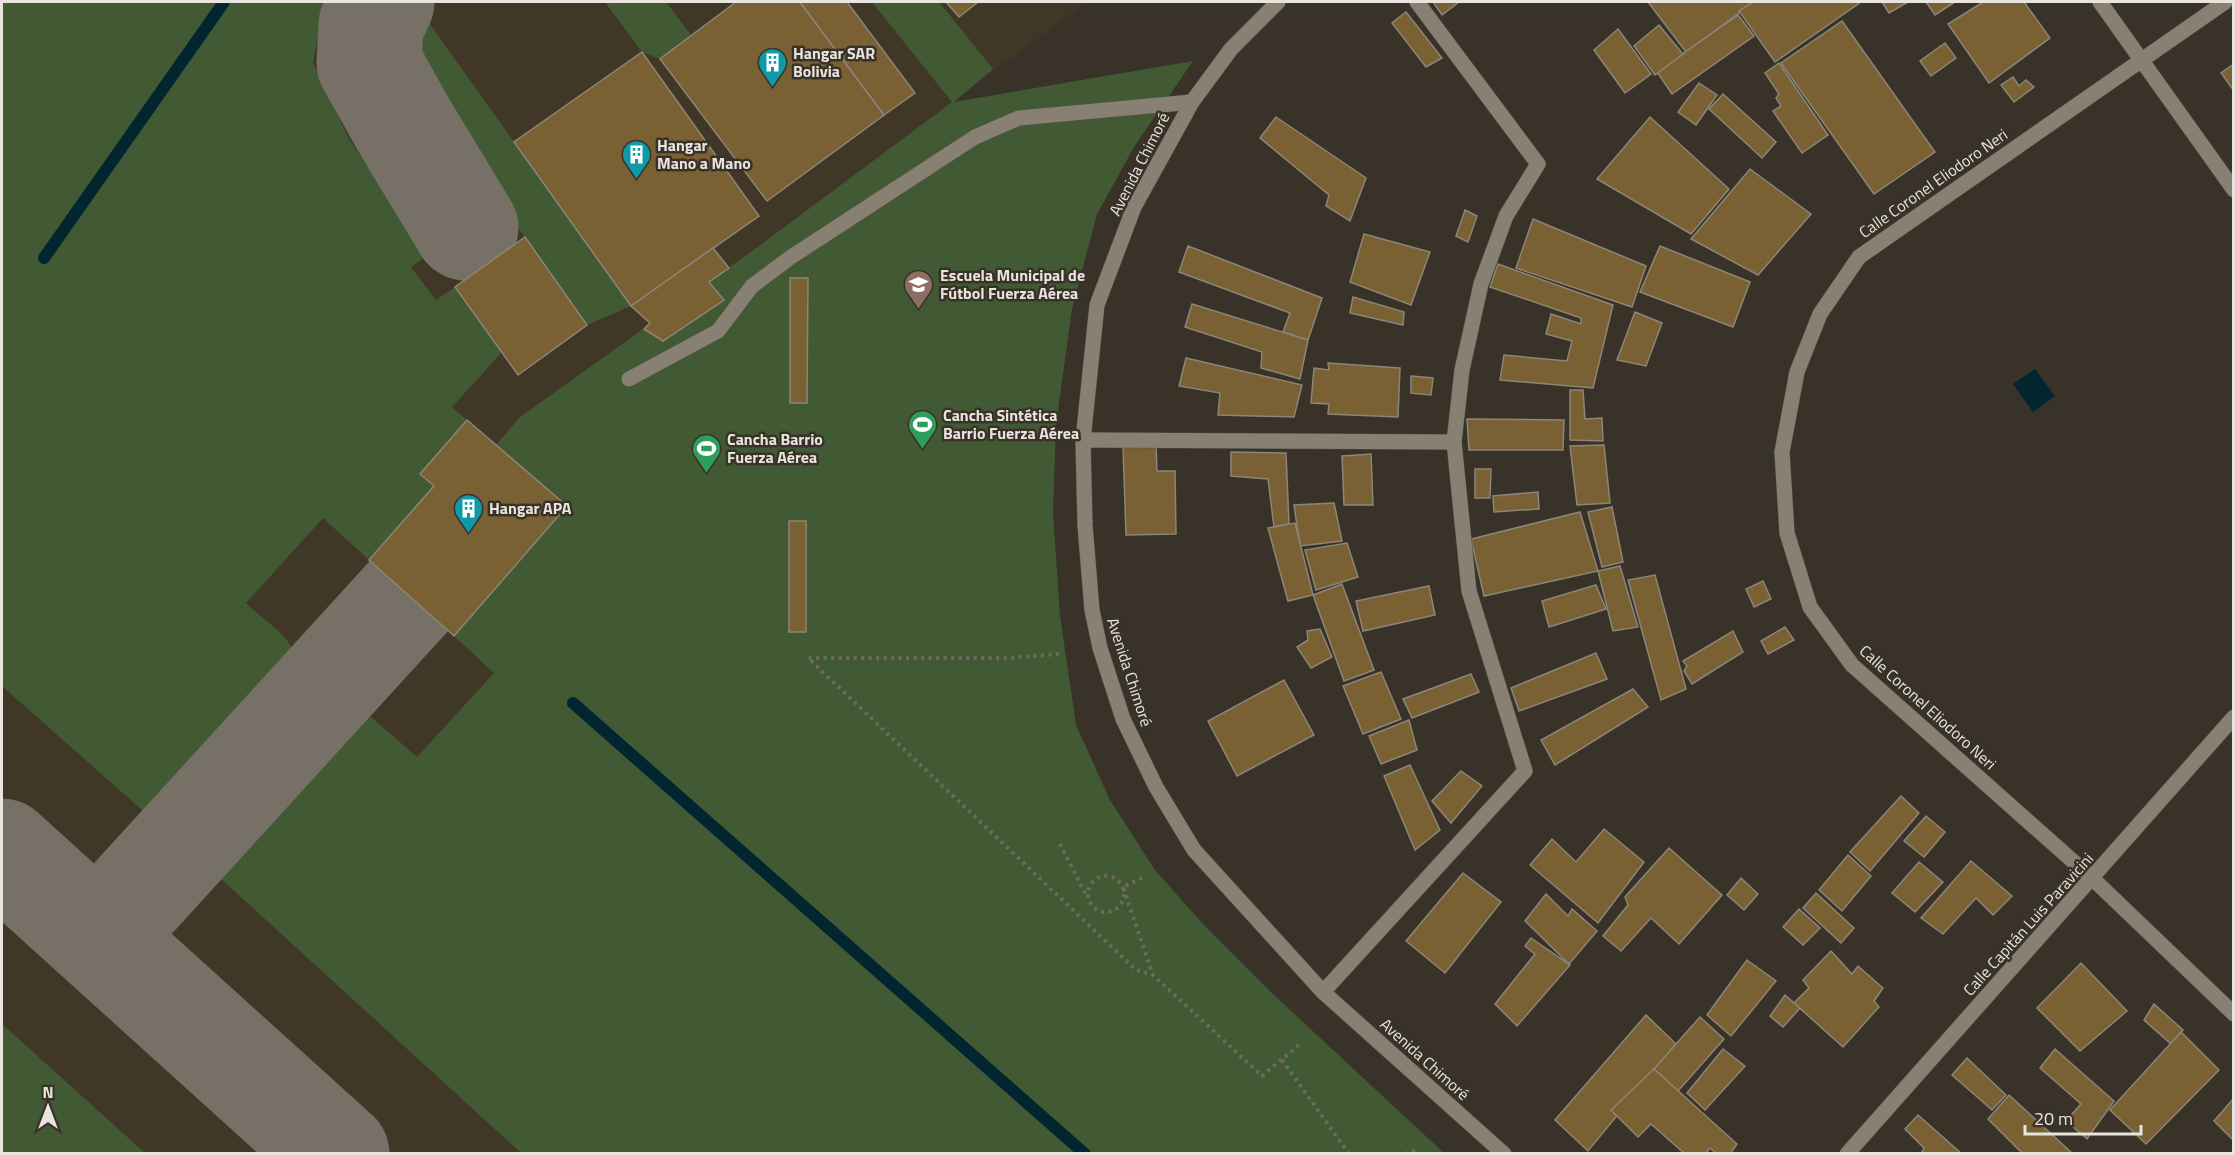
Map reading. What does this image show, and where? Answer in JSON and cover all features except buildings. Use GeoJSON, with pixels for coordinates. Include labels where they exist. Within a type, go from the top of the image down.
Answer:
{"type":"FeatureCollection","features":[{"type":"Feature","properties":{"kind":"street","name":"Avenida Chimoré"},"geometry":{"type":"LineString","coordinates":[[1278,2],[1231,49],[1192,102],[1134,207],[1097,306],[1083,440],[1085,525],[1092,610],[1100,648],[1123,719],[1156,787],[1194,850],[1323,992],[1504,1154]]}},
{"type":"Feature","properties":{"kind":"street"},"geometry":{"type":"LineString","coordinates":[[1323,992],[1525,771],[1469,591],[1454,442],[1462,370],[1481,284],[1506,216],[1538,164],[1417,2]]}},
{"type":"Feature","properties":{"kind":"street"},"geometry":{"type":"LineString","coordinates":[[2100,2],[2139,60],[2234,190]]}},
{"type":"Feature","properties":{"kind":"street","name":"Calle Coronel Eliodoro Neri"},"geometry":{"type":"LineString","coordinates":[[2225,2],[1859,257],[1820,315],[1812,334],[1797,372],[1782,452],[1787,533],[1810,607],[1852,665],[2093,879],[2234,1014]]}},
{"type":"Feature","properties":{"kind":"street"},"geometry":{"type":"LineString","coordinates":[[629,379],[718,331],[752,286],[791,257],[975,137],[1019,118],[1192,102]]}},
{"type":"Feature","properties":{"kind":"street"},"geometry":{"type":"LineString","coordinates":[[1083,440],[1454,442]]}},
{"type":"Feature","properties":{"kind":"street","name":"Calle Capitán Luis Paravicini"},"geometry":{"type":"LineString","coordinates":[[1847,1154],[2093,879],[2234,717]]}},
{"type":"Feature","properties":{"kind":"path"},"geometry":{"type":"LineString","coordinates":[[1059,654],[1006,658],[808,658],[1136,970],[1153,975],[1262,1076],[1300,1044]]}},
{"type":"Feature","properties":{"kind":"path"},"geometry":{"type":"LineString","coordinates":[[1060,844],[1089,901],[1097,910],[1115,909],[1123,900],[1123,887]]}},
{"type":"Feature","properties":{"kind":"path"},"geometry":{"type":"LineString","coordinates":[[1089,901],[1088,889],[1099,876],[1111,876],[1123,887],[1153,975]]}},
{"type":"Feature","properties":{"kind":"path"},"geometry":{"type":"LineString","coordinates":[[1123,887],[1142,878]]}},
{"type":"Feature","properties":{"kind":"path"},"geometry":{"type":"LineString","coordinates":[[1282,1060],[1349,1154]]}},
{"type":"Feature","properties":{"kind":"path"},"geometry":{"type":"LineString","coordinates":[[1405,1154],[1416,1149]]}},
{"type":"Feature","properties":{"kind":"shaded area"},"geometry":{"type":"Polygon","coordinates":[[[2,2],[1086,2],[763,243],[520,417],[1322,1153],[2,1154],[2,2]]]}},
{"type":"Feature","properties":{"kind":"green space"},"geometry":{"type":"Polygon","coordinates":[[[2,2],[325,2],[313,63],[348,137],[366,165],[433,251],[411,267],[436,300],[455,287],[502,352],[452,407],[467,420],[420,474],[434,486],[369,560],[323,518],[246,603],[276,629],[291,646],[294,668],[289,683],[160,826],[2,686],[2,2]]]}},
{"type":"Feature","properties":{"kind":"green space"},"geometry":{"type":"Polygon","coordinates":[[[605,2],[666,2],[691,35],[660,59],[642,52],[605,2]]]}},
{"type":"Feature","properties":{"kind":"green space"},"geometry":{"type":"Polygon","coordinates":[[[872,2],[939,2],[993,69],[954,102],[1193,61],[1134,147],[1097,214],[1072,309],[1056,424],[1053,514],[1060,616],[1076,725],[1110,800],[1155,870],[1202,923],[1274,995],[1444,1153],[521,1153],[208,867],[333,725],[352,713],[370,716],[417,757],[494,673],[454,636],[566,506],[496,445],[520,417],[763,243],[952,102],[872,2]]]}},
{"type":"Feature","properties":{"kind":"green space"},"geometry":{"type":"Polygon","coordinates":[[[417,6],[631,306],[587,325],[501,204],[489,212],[396,74],[389,44],[394,25],[417,6]]]}},
{"type":"Feature","properties":{"kind":"green space"},"geometry":{"type":"Polygon","coordinates":[[[2,1024],[145,1153],[2,1153],[2,1024]]]}},
{"type":"Feature","properties":{"kind":"water"},"geometry":{"type":"Polygon","coordinates":[[[2035,369],[2055,396],[2033,412],[2013,384],[2035,369]]]}},
{"type":"Feature","properties":{"kind":"waterway"},"geometry":{"type":"LineString","coordinates":[[44,258],[224,2]]}},
{"type":"Feature","properties":{"kind":"waterway"},"geometry":{"type":"LineString","coordinates":[[573,703],[1085,1154]]}},
{"type":"Feature","properties":{"kind":"taxiway"},"geometry":{"type":"LineString","coordinates":[[382,2],[371,25],[369,63],[466,228]]}},
{"type":"Feature","properties":{"kind":"taxiway"},"geometry":{"type":"LineString","coordinates":[[137,894],[409,596]]}},
{"type":"Feature","properties":{"kind":"taxiway"},"geometry":{"type":"LineString","coordinates":[[2,851],[337,1154]]}},
{"type":"Feature","properties":{"kind":"place","name":"Hangar SAR Bolivia"},"geometry":{"type":"Point","coordinates":[772,88]}},
{"type":"Feature","properties":{"kind":"place","name":"Hangar Mano a Mano"},"geometry":{"type":"Point","coordinates":[636,180]}},
{"type":"Feature","properties":{"kind":"place","name":"Escuela Municipal de Fútbol Fuerza Aérea"},"geometry":{"type":"Point","coordinates":[919,310]}},
{"type":"Feature","properties":{"kind":"place","name":"Cancha Sintética Barrio Fuerza Aérea"},"geometry":{"type":"Point","coordinates":[922,450]}},
{"type":"Feature","properties":{"kind":"place","name":"Cancha Barrio Fuerza Aérea"},"geometry":{"type":"Point","coordinates":[706,474]}},
{"type":"Feature","properties":{"kind":"place","name":"Hangar APA"},"geometry":{"type":"Point","coordinates":[468,534]}}]}
